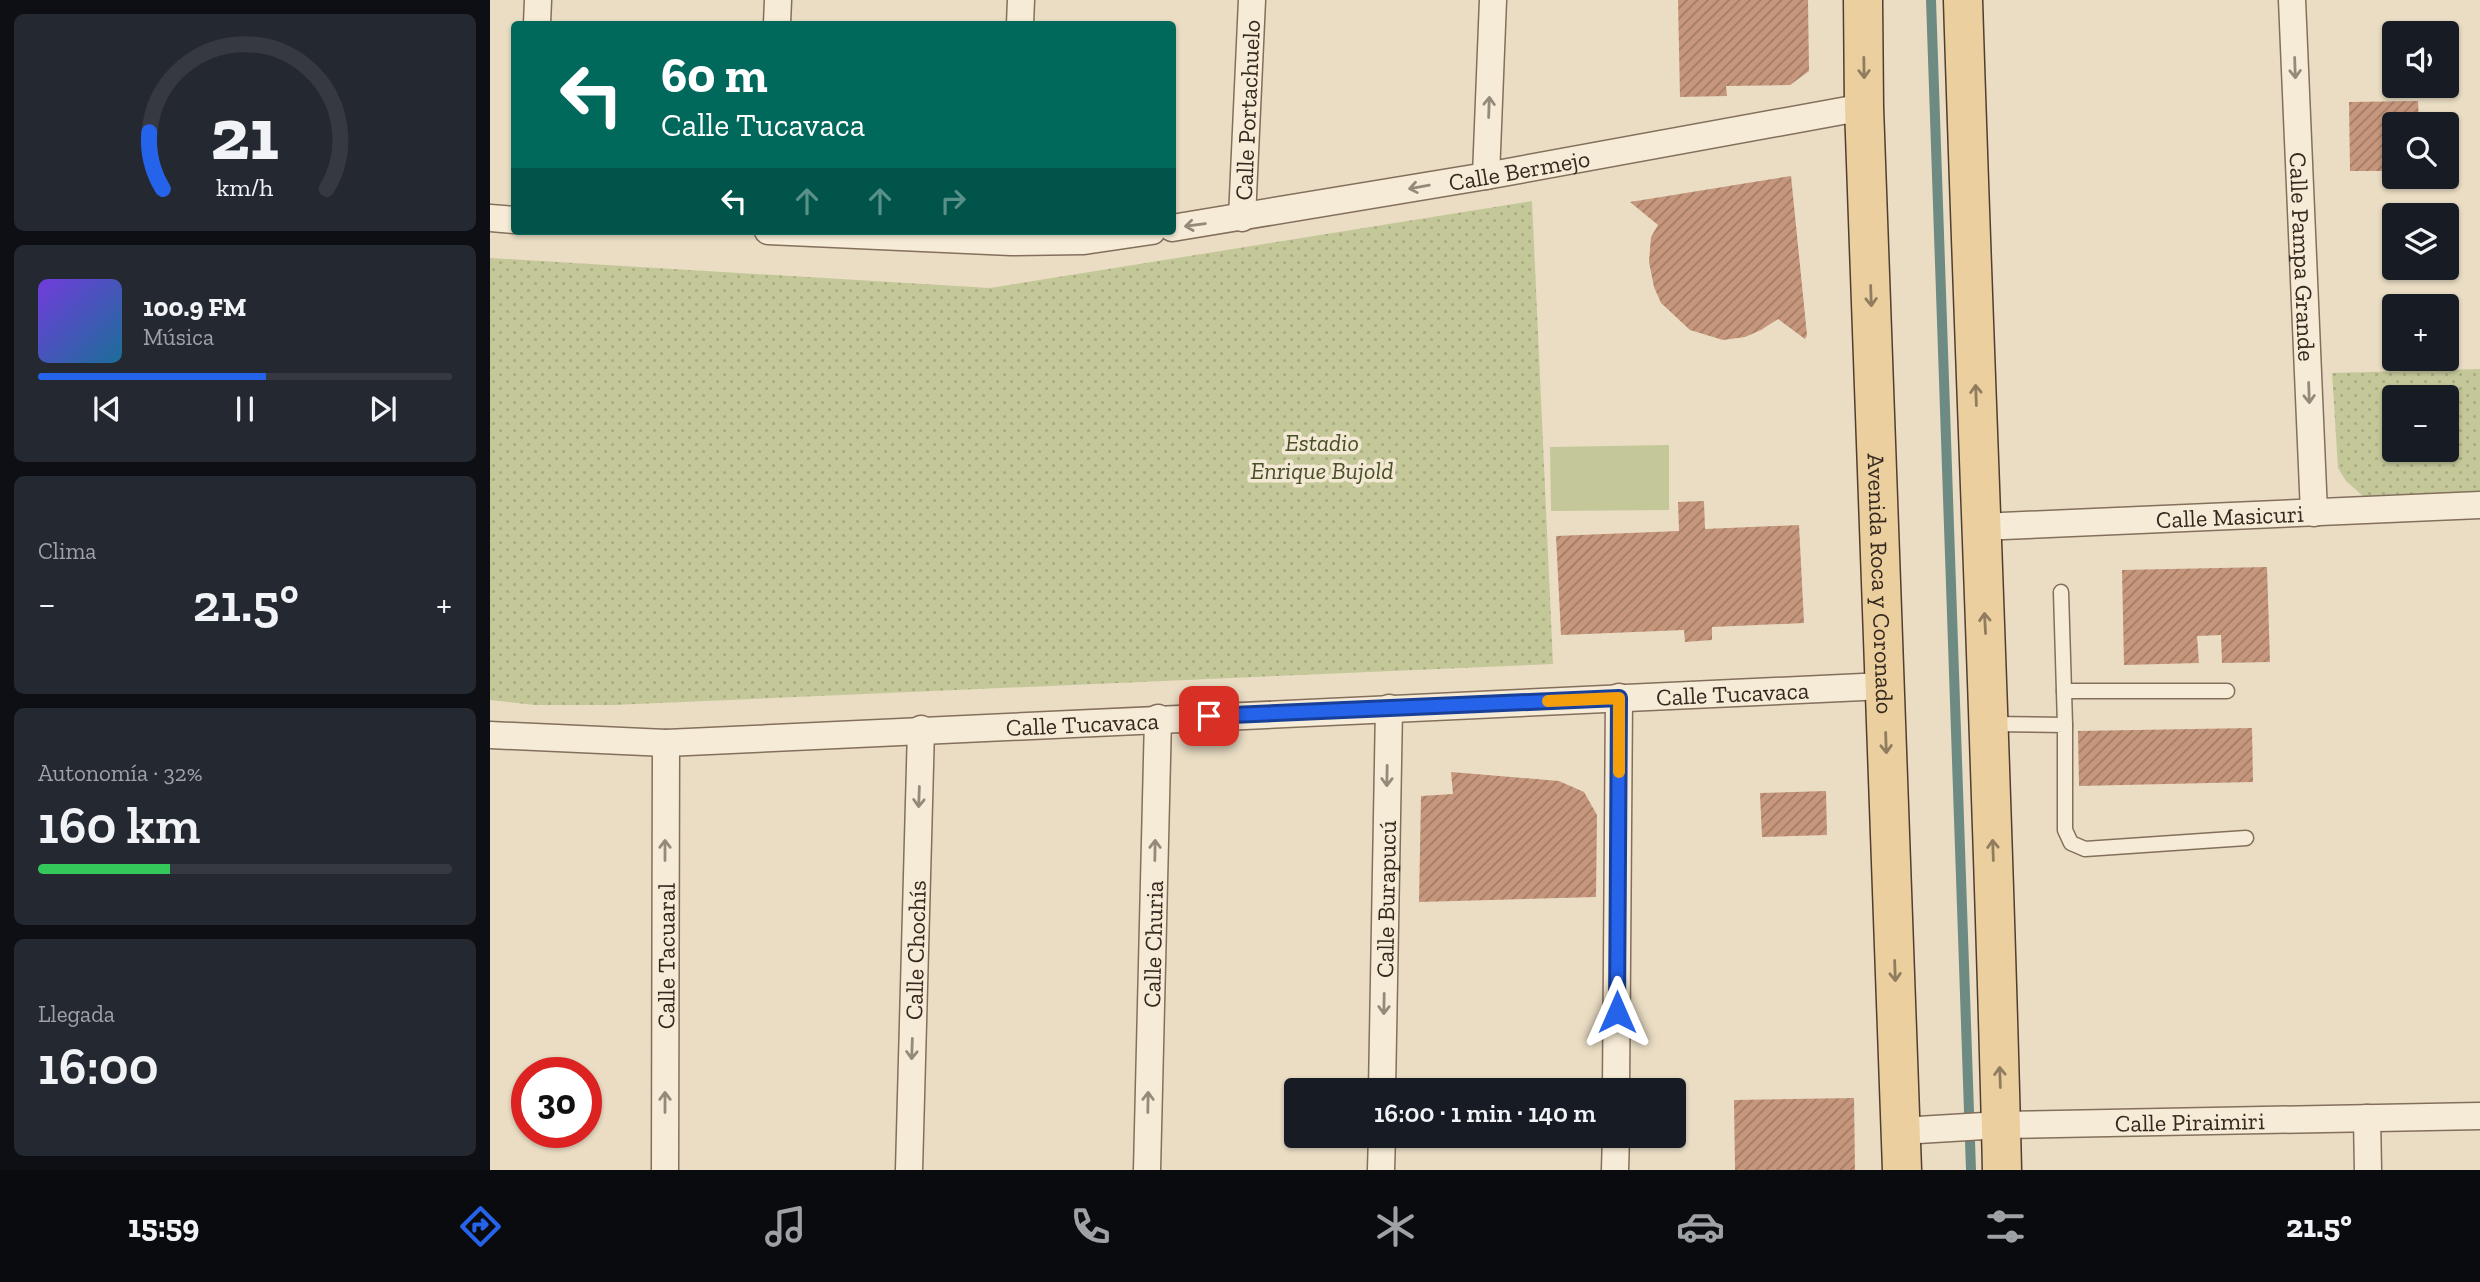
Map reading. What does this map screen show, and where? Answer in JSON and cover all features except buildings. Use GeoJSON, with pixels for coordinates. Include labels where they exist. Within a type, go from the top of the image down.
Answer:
{"type":"FeatureCollection","features":[{"type":"Feature","properties":{"kind":"main road","name":"Avenida Roca y Coronado"},"geometry":{"type":"LineString","coordinates":[[1863,0],[1864,107],[1884,686],[1919,1130],[1902,1170]]}},
{"type":"Feature","properties":{"kind":"main road"},"geometry":{"type":"LineString","coordinates":[[1963,0],[1980,527],[1990,723],[1990,1127],[2002,1170]]}},
{"type":"Feature","properties":{"kind":"street"},"geometry":{"type":"LineString","coordinates":[[537,21],[538,0]]}},
{"type":"Feature","properties":{"kind":"street"},"geometry":{"type":"LineString","coordinates":[[776,21],[778,0]]}},
{"type":"Feature","properties":{"kind":"street"},"geometry":{"type":"LineString","coordinates":[[1020,21],[1021,0]]}},
{"type":"Feature","properties":{"kind":"street","name":"Calle Portachuelo"},"geometry":{"type":"LineString","coordinates":[[1242,218],[1252,0]]}},
{"type":"Feature","properties":{"kind":"street"},"geometry":{"type":"LineString","coordinates":[[1486,176],[1493,0]]}},
{"type":"Feature","properties":{"kind":"street","name":"Calle Pampa Grande"},"geometry":{"type":"LineString","coordinates":[[2292,0],[2314,513]]}},
{"type":"Feature","properties":{"kind":"street","name":"Calle Bermejo"},"geometry":{"type":"LineString","coordinates":[[1176,227],[1486,176],[1864,107]]}},
{"type":"Feature","properties":{"kind":"street"},"geometry":{"type":"LineString","coordinates":[[490,218],[511,220]]}},
{"type":"Feature","properties":{"kind":"street"},"geometry":{"type":"LineString","coordinates":[[962,235],[1084,241],[1125,235]]}},
{"type":"Feature","properties":{"kind":"street","name":"Calle Masicuri"},"geometry":{"type":"LineString","coordinates":[[1980,527],[2480,505]]}},
{"type":"Feature","properties":{"kind":"street","name":"Calle Tucavaca"},"geometry":{"type":"LineString","coordinates":[[490,735],[666,743],[1884,686]]}},
{"type":"Feature","properties":{"kind":"street"},"geometry":{"type":"LineString","coordinates":[[1616,1078],[1619,698]]}},
{"type":"Feature","properties":{"kind":"street","name":"Calle Burapucú"},"geometry":{"type":"LineString","coordinates":[[1382,1078],[1389,708]]}},
{"type":"Feature","properties":{"kind":"street","name":"Calle Churia"},"geometry":{"type":"LineString","coordinates":[[1147,1170],[1158,718]]}},
{"type":"Feature","properties":{"kind":"street","name":"Calle Chochís"},"geometry":{"type":"LineString","coordinates":[[909,1170],[921,729]]}},
{"type":"Feature","properties":{"kind":"street","name":"Calle Tacuaral"},"geometry":{"type":"LineString","coordinates":[[665,1170],[666,743]]}},
{"type":"Feature","properties":{"kind":"street","name":"Calle Piraimiri"},"geometry":{"type":"LineString","coordinates":[[1919,1130],[2480,1116]]}},
{"type":"Feature","properties":{"kind":"street"},"geometry":{"type":"LineString","coordinates":[[2367,1118],[2368,1170]]}},
{"type":"Feature","properties":{"kind":"street"},"geometry":{"type":"LineString","coordinates":[[1381,1170],[1382,1148]]}},
{"type":"Feature","properties":{"kind":"street"},"geometry":{"type":"LineString","coordinates":[[1615,1170],[1616,1148]]}},
{"type":"Feature","properties":{"kind":"lane"},"geometry":{"type":"LineString","coordinates":[[2061,592],[2065,830],[2071,843],[2085,849],[2246,838]]}},
{"type":"Feature","properties":{"kind":"lane"},"geometry":{"type":"LineString","coordinates":[[2064,691],[2227,691]]}},
{"type":"Feature","properties":{"kind":"lane"},"geometry":{"type":"LineString","coordinates":[[1990,723],[2065,725]]}},
{"type":"Feature","properties":{"kind":"green space","name":"Estadio Enrique Bujold"},"geometry":{"type":"Polygon","coordinates":[[[1532,201],[1553,664],[613,705],[534,705],[490,700],[490,258],[990,288],[1532,201]]]}},
{"type":"Feature","properties":{"kind":"green space"},"geometry":{"type":"Polygon","coordinates":[[[2480,369],[2480,493],[2364,497],[2346,481],[2338,468],[2332,373],[2480,369]]]}},
{"type":"Feature","properties":{"kind":"green space"},"geometry":{"type":"Polygon","coordinates":[[[1669,445],[1669,510],[1551,511],[1550,447],[1669,445]]]}},
{"type":"Feature","properties":{"kind":"waterway"},"geometry":{"type":"LineString","coordinates":[[1931,0],[1971,1170]]}},
{"type":"Feature","properties":{"kind":"slow traffic"},"geometry":{"type":"LineString","coordinates":[[1548,701],[1619,698],[1619,772]]}},
{"type":"Feature","properties":{"kind":"route"},"geometry":{"type":"LineString","coordinates":[[1209,716],[1619,698],[1617,1012]]}}]}
